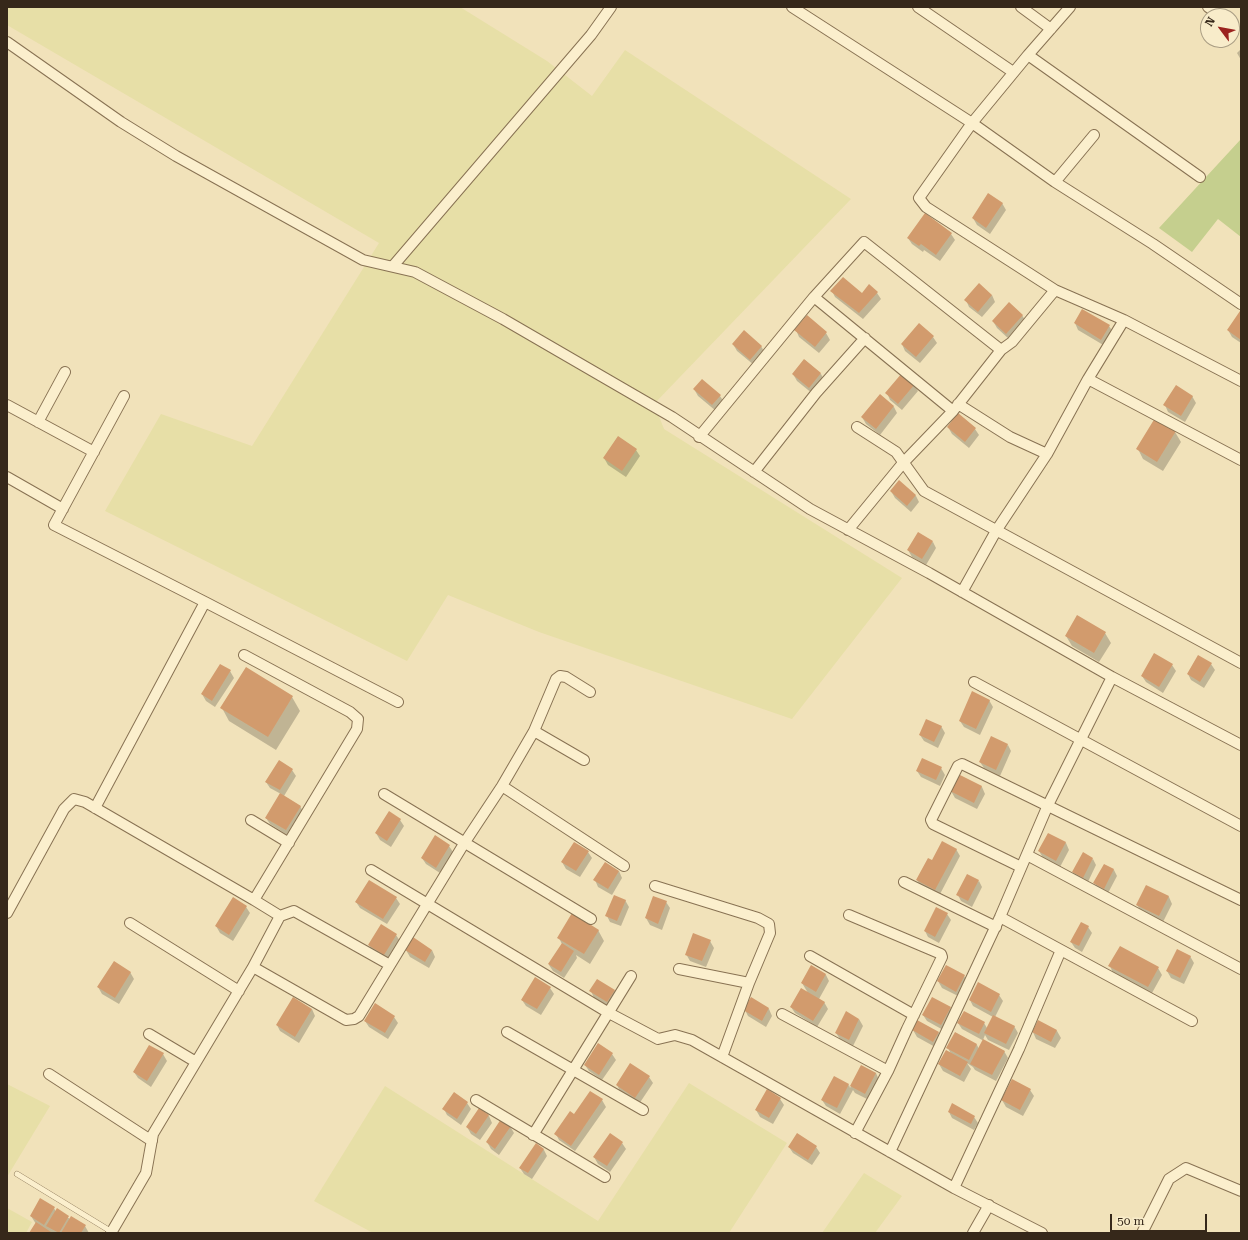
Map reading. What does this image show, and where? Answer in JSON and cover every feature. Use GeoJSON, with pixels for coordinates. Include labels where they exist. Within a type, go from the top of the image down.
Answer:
{"type":"FeatureCollection","features":[{"type":"Feature","properties":{"kind":"street"},"geometry":{"type":"LineString","coordinates":[[393,266],[591,35],[611,7]]}},
{"type":"Feature","properties":{"kind":"street"},"geometry":{"type":"LineString","coordinates":[[792,7],[972,123],[1055,182],[1153,244],[1241,304]]}},
{"type":"Feature","properties":{"kind":"street"},"geometry":{"type":"LineString","coordinates":[[918,7],[1013,72]]}},
{"type":"Feature","properties":{"kind":"street"},"geometry":{"type":"LineString","coordinates":[[1020,7],[1051,28]]}},
{"type":"Feature","properties":{"kind":"street"},"geometry":{"type":"LineString","coordinates":[[1070,7],[1028,54],[972,123],[919,198],[926,207],[1055,290],[1124,320],[1241,381]]}},
{"type":"Feature","properties":{"kind":"street"},"geometry":{"type":"LineString","coordinates":[[7,42],[121,122],[176,156],[363,260],[415,272],[503,319],[672,418],[810,509],[962,592],[1112,677],[1241,745]]}},
{"type":"Feature","properties":{"kind":"street"},"geometry":{"type":"LineString","coordinates":[[1028,54],[1200,176]]}},
{"type":"Feature","properties":{"kind":"street"},"geometry":{"type":"LineString","coordinates":[[1055,182],[1094,135]]}},
{"type":"Feature","properties":{"kind":"street"},"geometry":{"type":"LineString","coordinates":[[700,437],[814,298],[864,242],[1001,350]]}},
{"type":"Feature","properties":{"kind":"street"},"geometry":{"type":"LineString","coordinates":[[848,530],[903,463],[956,407],[1001,350],[1012,342],[1055,290]]}},
{"type":"Feature","properties":{"kind":"street"},"geometry":{"type":"LineString","coordinates":[[814,298],[956,407],[1047,454]]}},
{"type":"Feature","properties":{"kind":"street"},"geometry":{"type":"LineString","coordinates":[[962,592],[996,531],[1047,454],[1088,379],[1124,320]]}},
{"type":"Feature","properties":{"kind":"street"},"geometry":{"type":"LineString","coordinates":[[754,472],[816,393],[865,338]]}},
{"type":"Feature","properties":{"kind":"street"},"geometry":{"type":"LineString","coordinates":[[38,422],[65,372]]}},
{"type":"Feature","properties":{"kind":"street"},"geometry":{"type":"LineString","coordinates":[[1088,379],[1241,460]]}},
{"type":"Feature","properties":{"kind":"street"},"geometry":{"type":"LineString","coordinates":[[124,396],[54,525],[398,702]]}},
{"type":"Feature","properties":{"kind":"street"},"geometry":{"type":"LineString","coordinates":[[7,405],[94,452]]}},
{"type":"Feature","properties":{"kind":"street"},"geometry":{"type":"LineString","coordinates":[[857,427],[896,452],[924,491],[1241,663]]}},
{"type":"Feature","properties":{"kind":"street"},"geometry":{"type":"LineString","coordinates":[[7,477],[63,508]]}},
{"type":"Feature","properties":{"kind":"street"},"geometry":{"type":"LineString","coordinates":[[95,808],[206,602]]}},
{"type":"Feature","properties":{"kind":"street"},"geometry":{"type":"LineString","coordinates":[[244,655],[350,712],[358,719],[358,729],[254,900]]}},
{"type":"Feature","properties":{"kind":"street"},"geometry":{"type":"LineString","coordinates":[[253,967],[342,1018],[350,1020],[359,1016],[465,842],[502,786],[534,731],[553,684],[560,676],[566,677],[590,692]]}},
{"type":"Feature","properties":{"kind":"street"},"geometry":{"type":"LineString","coordinates":[[890,1152],[996,926],[1048,805],[1112,677]]}},
{"type":"Feature","properties":{"kind":"street"},"geometry":{"type":"LineString","coordinates":[[974,682],[1241,826]]}},
{"type":"Feature","properties":{"kind":"street"},"geometry":{"type":"LineString","coordinates":[[534,731],[584,760]]}},
{"type":"Feature","properties":{"kind":"street"},"geometry":{"type":"LineString","coordinates":[[1021,867],[933,824],[931,820],[955,770],[962,764],[1241,900]]}},
{"type":"Feature","properties":{"kind":"street"},"geometry":{"type":"LineString","coordinates":[[502,786],[624,866]]}},
{"type":"Feature","properties":{"kind":"street"},"geometry":{"type":"LineString","coordinates":[[384,794],[591,919]]}},
{"type":"Feature","properties":{"kind":"street"},"geometry":{"type":"LineString","coordinates":[[7,913],[64,809],[74,798],[95,808],[280,916]]}},
{"type":"Feature","properties":{"kind":"street"},"geometry":{"type":"LineString","coordinates":[[251,820],[289,843]]}},
{"type":"Feature","properties":{"kind":"street"},"geometry":{"type":"LineString","coordinates":[[1027,855],[1241,969]]}},
{"type":"Feature","properties":{"kind":"street"},"geometry":{"type":"LineString","coordinates":[[371,870],[609,1013],[658,1039],[675,1035],[692,1040],[954,1188],[1042,1233]]}},
{"type":"Feature","properties":{"kind":"street"},"geometry":{"type":"LineString","coordinates":[[904,882],[996,926]]}},
{"type":"Feature","properties":{"kind":"street"},"geometry":{"type":"LineString","coordinates":[[655,886],[758,918],[770,924],[770,933],[749,983],[722,1057]]}},
{"type":"Feature","properties":{"kind":"street"},"geometry":{"type":"LineString","coordinates":[[112,1232],[146,1173],[153,1134],[253,967],[280,916],[294,911],[390,965]]}},
{"type":"Feature","properties":{"kind":"street"},"geometry":{"type":"LineString","coordinates":[[849,916],[941,954],[942,957],[941,962],[888,1071],[855,1133]]}},
{"type":"Feature","properties":{"kind":"street"},"geometry":{"type":"LineString","coordinates":[[1000,917],[1192,1021]]}},
{"type":"Feature","properties":{"kind":"street"},"geometry":{"type":"LineString","coordinates":[[130,923],[238,991]]}},
{"type":"Feature","properties":{"kind":"street"},"geometry":{"type":"LineString","coordinates":[[954,1188],[1019,1049],[1061,950]]}},
{"type":"Feature","properties":{"kind":"street"},"geometry":{"type":"LineString","coordinates":[[810,956],[914,1015]]}},
{"type":"Feature","properties":{"kind":"street"},"geometry":{"type":"LineString","coordinates":[[680,970],[749,983]]}},
{"type":"Feature","properties":{"kind":"street"},"geometry":{"type":"LineString","coordinates":[[533,1135],[632,976]]}},
{"type":"Feature","properties":{"kind":"street"},"geometry":{"type":"LineString","coordinates":[[782,1014],[888,1071]]}},
{"type":"Feature","properties":{"kind":"street"},"geometry":{"type":"LineString","coordinates":[[507,1032],[643,1110]]}},
{"type":"Feature","properties":{"kind":"street"},"geometry":{"type":"LineString","coordinates":[[149,1034],[196,1062]]}},
{"type":"Feature","properties":{"kind":"street"},"geometry":{"type":"LineString","coordinates":[[49,1074],[152,1141]]}},
{"type":"Feature","properties":{"kind":"street"},"geometry":{"type":"LineString","coordinates":[[476,1100],[605,1177]]}},
{"type":"Feature","properties":{"kind":"street"},"geometry":{"type":"LineString","coordinates":[[1142,1233],[1169,1178],[1186,1168],[1241,1191]]}},
{"type":"Feature","properties":{"kind":"street"},"geometry":{"type":"LineString","coordinates":[[973,1233],[989,1205]]}},
{"type":"Feature","properties":{"kind":"lane"},"geometry":{"type":"LineString","coordinates":[[17,1174],[112,1232]]}},
{"type":"Feature","properties":{"kind":"shaded area"},"geometry":{"type":"Polygon","coordinates":[[[7,7],[460,7],[547,61],[592,96],[625,50],[851,199],[654,404],[664,429],[902,578],[792,719],[539,632],[448,595],[407,661],[105,511],[161,414],[252,446],[379,243],[7,25],[7,7]]]}},
{"type":"Feature","properties":{"kind":"shaded area"},"geometry":{"type":"Polygon","coordinates":[[[689,1083],[787,1143],[729,1233],[373,1233],[314,1201],[385,1086],[598,1221],[689,1083]]]}},
{"type":"Feature","properties":{"kind":"shaded area"},"geometry":{"type":"Polygon","coordinates":[[[7,1084],[50,1106],[7,1177],[7,1084]]]}},
{"type":"Feature","properties":{"kind":"shaded area"},"geometry":{"type":"Polygon","coordinates":[[[864,1173],[902,1196],[875,1233],[822,1233],[864,1173]]]}},
{"type":"Feature","properties":{"kind":"shaded area"},"geometry":{"type":"Polygon","coordinates":[[[7,1208],[32,1222],[26,1233],[7,1233],[7,1208]]]}},
{"type":"Feature","properties":{"kind":"green space"},"geometry":{"type":"Polygon","coordinates":[[[1241,139],[1241,237],[1218,219],[1192,252],[1159,228],[1241,139]]]}},
{"type":"Feature","properties":{"kind":"building"},"geometry":{"type":"Polygon","coordinates":[[[988,193],[1003,203],[986,228],[972,218],[988,193]]]}},
{"type":"Feature","properties":{"kind":"building"},"geometry":{"type":"Polygon","coordinates":[[[925,213],[952,233],[936,255],[921,244],[919,246],[907,238],[925,213]]]}},
{"type":"Feature","properties":{"kind":"building"},"geometry":{"type":"Polygon","coordinates":[[[843,277],[862,293],[869,284],[878,292],[859,313],[830,291],[843,277]]]}},
{"type":"Feature","properties":{"kind":"building"},"geometry":{"type":"Polygon","coordinates":[[[979,283],[992,295],[978,312],[964,300],[979,283]]]}},
{"type":"Feature","properties":{"kind":"building"},"geometry":{"type":"Polygon","coordinates":[[[1009,302],[1023,315],[1006,334],[992,321],[1009,302]]]}},
{"type":"Feature","properties":{"kind":"building"},"geometry":{"type":"Polygon","coordinates":[[[1082,309],[1110,325],[1101,340],[1074,323],[1082,309]]]}},
{"type":"Feature","properties":{"kind":"building"},"geometry":{"type":"Polygon","coordinates":[[[1240,311],[1241,312],[1241,340],[1227,330],[1240,311]]]}},
{"type":"Feature","properties":{"kind":"building"},"geometry":{"type":"Polygon","coordinates":[[[807,315],[827,332],[815,347],[794,330],[807,315]]]}},
{"type":"Feature","properties":{"kind":"building"},"geometry":{"type":"Polygon","coordinates":[[[919,323],[934,336],[916,357],[901,344],[919,323]]]}},
{"type":"Feature","properties":{"kind":"building"},"geometry":{"type":"Polygon","coordinates":[[[744,330],[762,346],[750,360],[732,344],[744,330]]]}},
{"type":"Feature","properties":{"kind":"building"},"geometry":{"type":"Polygon","coordinates":[[[804,359],[821,373],[809,388],[792,374],[804,359]]]}},
{"type":"Feature","properties":{"kind":"building"},"geometry":{"type":"Polygon","coordinates":[[[902,373],[915,384],[898,404],[885,393],[902,373]]]}},
{"type":"Feature","properties":{"kind":"building"},"geometry":{"type":"Polygon","coordinates":[[[702,379],[721,395],[712,405],[693,389],[702,379]]]}},
{"type":"Feature","properties":{"kind":"building"},"geometry":{"type":"Polygon","coordinates":[[[1176,385],[1193,396],[1181,416],[1163,405],[1176,385]]]}},
{"type":"Feature","properties":{"kind":"building"},"geometry":{"type":"Polygon","coordinates":[[[880,394],[894,406],[876,429],[861,417],[880,394]]]}},
{"type":"Feature","properties":{"kind":"building"},"geometry":{"type":"Polygon","coordinates":[[[958,413],[976,428],[965,442],[947,427],[958,413]]]}},
{"type":"Feature","properties":{"kind":"building"},"geometry":{"type":"Polygon","coordinates":[[[1155,418],[1176,431],[1157,462],[1136,449],[1155,418]]]}},
{"type":"Feature","properties":{"kind":"building"},"geometry":{"type":"Polygon","coordinates":[[[618,436],[637,449],[622,471],[603,458],[618,436]]]}},
{"type":"Feature","properties":{"kind":"building"},"geometry":{"type":"Polygon","coordinates":[[[899,480],[916,495],[907,506],[890,491],[899,480]]]}},
{"type":"Feature","properties":{"kind":"building"},"geometry":{"type":"Polygon","coordinates":[[[918,532],[933,541],[922,559],[907,550],[918,532]]]}},
{"type":"Feature","properties":{"kind":"building"},"geometry":{"type":"Polygon","coordinates":[[[1077,615],[1106,632],[1094,653],[1065,636],[1077,615]]]}},
{"type":"Feature","properties":{"kind":"building"},"geometry":{"type":"Polygon","coordinates":[[[1154,653],[1173,664],[1159,687],[1141,676],[1154,653]]]}},
{"type":"Feature","properties":{"kind":"building"},"geometry":{"type":"Polygon","coordinates":[[[1198,655],[1212,663],[1200,682],[1187,674],[1198,655]]]}},
{"type":"Feature","properties":{"kind":"building"},"geometry":{"type":"Polygon","coordinates":[[[220,664],[231,670],[212,701],[201,694],[220,664]]]}},
{"type":"Feature","properties":{"kind":"building"},"geometry":{"type":"Polygon","coordinates":[[[246,667],[293,696],[268,737],[220,708],[246,667]]]}},
{"type":"Feature","properties":{"kind":"building"},"geometry":{"type":"Polygon","coordinates":[[[972,691],[990,700],[976,729],[959,721],[972,691]]]}},
{"type":"Feature","properties":{"kind":"building"},"geometry":{"type":"Polygon","coordinates":[[[926,719],[942,726],[934,742],[919,735],[926,719]]]}},
{"type":"Feature","properties":{"kind":"building"},"geometry":{"type":"Polygon","coordinates":[[[991,736],[1008,744],[996,770],[979,762],[991,736]]]}},
{"type":"Feature","properties":{"kind":"building"},"geometry":{"type":"Polygon","coordinates":[[[922,758],[942,767],[936,780],[916,771],[922,758]]]}},
{"type":"Feature","properties":{"kind":"building"},"geometry":{"type":"Polygon","coordinates":[[[279,760],[293,769],[280,790],[265,782],[279,760]]]}},
{"type":"Feature","properties":{"kind":"building"},"geometry":{"type":"Polygon","coordinates":[[[958,774],[982,786],[974,803],[950,791],[958,774]]]}},
{"type":"Feature","properties":{"kind":"building"},"geometry":{"type":"Polygon","coordinates":[[[280,793],[301,806],[286,830],[265,818],[280,793]]]}},
{"type":"Feature","properties":{"kind":"building"},"geometry":{"type":"Polygon","coordinates":[[[389,811],[401,819],[387,841],[375,833],[389,811]]]}},
{"type":"Feature","properties":{"kind":"building"},"geometry":{"type":"Polygon","coordinates":[[[1048,833],[1066,842],[1056,861],[1038,851],[1048,833]]]}},
{"type":"Feature","properties":{"kind":"building"},"geometry":{"type":"Polygon","coordinates":[[[435,835],[450,845],[436,868],[421,858],[435,835]]]}},
{"type":"Feature","properties":{"kind":"building"},"geometry":{"type":"Polygon","coordinates":[[[942,841],[957,849],[935,890],[916,880],[928,858],[932,860],[942,841]]]}},
{"type":"Feature","properties":{"kind":"building"},"geometry":{"type":"Polygon","coordinates":[[[574,842],[589,851],[576,871],[561,862],[574,842]]]}},
{"type":"Feature","properties":{"kind":"building"},"geometry":{"type":"Polygon","coordinates":[[[1083,852],[1093,858],[1083,878],[1072,872],[1083,852]]]}},
{"type":"Feature","properties":{"kind":"building"},"geometry":{"type":"Polygon","coordinates":[[[605,862],[619,871],[608,889],[593,880],[605,862]]]}},
{"type":"Feature","properties":{"kind":"building"},"geometry":{"type":"Polygon","coordinates":[[[1104,864],[1114,869],[1104,889],[1093,883],[1104,864]]]}},
{"type":"Feature","properties":{"kind":"building"},"geometry":{"type":"Polygon","coordinates":[[[967,874],[979,880],[968,901],[956,895],[967,874]]]}},
{"type":"Feature","properties":{"kind":"building"},"geometry":{"type":"Polygon","coordinates":[[[369,880],[397,897],[383,919],[355,902],[369,880]]]}},
{"type":"Feature","properties":{"kind":"building"},"geometry":{"type":"Polygon","coordinates":[[[1146,885],[1169,896],[1159,916],[1136,905],[1146,885]]]}},
{"type":"Feature","properties":{"kind":"building"},"geometry":{"type":"Polygon","coordinates":[[[614,895],[626,900],[617,921],[605,916],[614,895]]]}},
{"type":"Feature","properties":{"kind":"building"},"geometry":{"type":"Polygon","coordinates":[[[653,896],[667,901],[658,924],[645,918],[653,896]]]}},
{"type":"Feature","properties":{"kind":"building"},"geometry":{"type":"Polygon","coordinates":[[[233,897],[247,906],[229,935],[215,926],[233,897]]]}},
{"type":"Feature","properties":{"kind":"building"},"geometry":{"type":"Polygon","coordinates":[[[936,907],[948,913],[935,937],[924,931],[936,907]]]}},
{"type":"Feature","properties":{"kind":"building"},"geometry":{"type":"Polygon","coordinates":[[[572,913],[599,930],[584,954],[557,938],[572,913]]]}},
{"type":"Feature","properties":{"kind":"building"},"geometry":{"type":"Polygon","coordinates":[[[1081,922],[1089,926],[1079,946],[1070,942],[1081,922]]]}},
{"type":"Feature","properties":{"kind":"building"},"geometry":{"type":"Polygon","coordinates":[[[381,924],[397,934],[384,955],[368,945],[381,924]]]}},
{"type":"Feature","properties":{"kind":"building"},"geometry":{"type":"Polygon","coordinates":[[[693,933],[711,940],[702,961],[685,955],[693,933]]]}},
{"type":"Feature","properties":{"kind":"building"},"geometry":{"type":"Polygon","coordinates":[[[413,937],[432,950],[425,962],[405,950],[413,937]]]}},
{"type":"Feature","properties":{"kind":"building"},"geometry":{"type":"Polygon","coordinates":[[[562,943],[574,951],[561,972],[548,964],[562,943]]]}},
{"type":"Feature","properties":{"kind":"building"},"geometry":{"type":"Polygon","coordinates":[[[1120,946],[1159,967],[1148,987],[1108,966],[1120,946]]]}},
{"type":"Feature","properties":{"kind":"building"},"geometry":{"type":"Polygon","coordinates":[[[1177,949],[1191,956],[1180,978],[1166,971],[1177,949]]]}},
{"type":"Feature","properties":{"kind":"building"},"geometry":{"type":"Polygon","coordinates":[[[114,961],[131,972],[115,998],[97,987],[114,961]]]}},
{"type":"Feature","properties":{"kind":"building"},"geometry":{"type":"Polygon","coordinates":[[[811,965],[826,974],[816,992],[801,983],[811,965]]]}},
{"type":"Feature","properties":{"kind":"building"},"geometry":{"type":"Polygon","coordinates":[[[946,965],[965,975],[956,992],[937,981],[946,965]]]}},
{"type":"Feature","properties":{"kind":"building"},"geometry":{"type":"Polygon","coordinates":[[[535,977],[551,987],[537,1009],[521,1000],[535,977]]]}},
{"type":"Feature","properties":{"kind":"building"},"geometry":{"type":"Polygon","coordinates":[[[597,979],[615,990],[607,1002],[589,991],[597,979]]]}},
{"type":"Feature","properties":{"kind":"building"},"geometry":{"type":"Polygon","coordinates":[[[978,982],[1000,994],[991,1012],[969,1000],[978,982]]]}},
{"type":"Feature","properties":{"kind":"building"},"geometry":{"type":"Polygon","coordinates":[[[801,988],[825,1002],[813,1021],[790,1007],[801,988]]]}},
{"type":"Feature","properties":{"kind":"building"},"geometry":{"type":"Polygon","coordinates":[[[293,997],[312,1009],[295,1037],[276,1025],[293,997]]]}},
{"type":"Feature","properties":{"kind":"building"},"geometry":{"type":"Polygon","coordinates":[[[751,997],[769,1008],[762,1021],[743,1010],[751,997]]]}},
{"type":"Feature","properties":{"kind":"building"},"geometry":{"type":"Polygon","coordinates":[[[932,997],[951,1007],[941,1025],[922,1015],[932,997]]]}},
{"type":"Feature","properties":{"kind":"building"},"geometry":{"type":"Polygon","coordinates":[[[375,1003],[395,1016],[385,1033],[364,1021],[375,1003]]]}},
{"type":"Feature","properties":{"kind":"building"},"geometry":{"type":"Polygon","coordinates":[[[846,1011],[859,1019],[849,1040],[835,1033],[846,1011]]]}},
{"type":"Feature","properties":{"kind":"building"},"geometry":{"type":"Polygon","coordinates":[[[964,1011],[985,1022],[979,1034],[957,1023],[964,1011]]]}},
{"type":"Feature","properties":{"kind":"building"},"geometry":{"type":"Polygon","coordinates":[[[993,1015],[1015,1026],[1006,1044],[984,1033],[993,1015]]]}},
{"type":"Feature","properties":{"kind":"building"},"geometry":{"type":"Polygon","coordinates":[[[917,1020],[939,1032],[933,1042],[912,1030],[917,1020]]]}},
{"type":"Feature","properties":{"kind":"building"},"geometry":{"type":"Polygon","coordinates":[[[1038,1020],[1057,1030],[1051,1042],[1032,1032],[1038,1020]]]}},
{"type":"Feature","properties":{"kind":"building"},"geometry":{"type":"Polygon","coordinates":[[[955,1032],[977,1044],[969,1060],[946,1048],[955,1032]]]}},
{"type":"Feature","properties":{"kind":"building"},"geometry":{"type":"Polygon","coordinates":[[[983,1039],[1005,1051],[992,1075],[970,1064],[983,1039]]]}},
{"type":"Feature","properties":{"kind":"building"},"geometry":{"type":"Polygon","coordinates":[[[598,1043],[613,1053],[599,1075],[584,1065],[598,1043]]]}},
{"type":"Feature","properties":{"kind":"building"},"geometry":{"type":"Polygon","coordinates":[[[149,1045],[164,1053],[147,1081],[133,1072],[149,1045]]]}},
{"type":"Feature","properties":{"kind":"building"},"geometry":{"type":"Polygon","coordinates":[[[946,1050],[968,1062],[960,1076],[938,1064],[946,1050]]]}},
{"type":"Feature","properties":{"kind":"building"},"geometry":{"type":"Polygon","coordinates":[[[630,1063],[650,1076],[635,1098],[616,1085],[630,1063]]]}},
{"type":"Feature","properties":{"kind":"building"},"geometry":{"type":"Polygon","coordinates":[[[861,1065],[876,1073],[865,1094],[850,1086],[861,1065]]]}},
{"type":"Feature","properties":{"kind":"building"},"geometry":{"type":"Polygon","coordinates":[[[834,1076],[849,1084],[837,1108],[821,1100],[834,1076]]]}},
{"type":"Feature","properties":{"kind":"building"},"geometry":{"type":"Polygon","coordinates":[[[1012,1079],[1031,1089],[1020,1110],[1001,1100],[1012,1079]]]}},
{"type":"Feature","properties":{"kind":"building"},"geometry":{"type":"Polygon","coordinates":[[[767,1089],[781,1098],[769,1118],[755,1110],[767,1089]]]}},
{"type":"Feature","properties":{"kind":"building"},"geometry":{"type":"Polygon","coordinates":[[[590,1091],[603,1099],[571,1146],[554,1134],[570,1111],[574,1114],[590,1091]]]}},
{"type":"Feature","properties":{"kind":"building"},"geometry":{"type":"Polygon","coordinates":[[[454,1092],[468,1102],[457,1119],[442,1109],[454,1092]]]}},
{"type":"Feature","properties":{"kind":"building"},"geometry":{"type":"Polygon","coordinates":[[[952,1103],[975,1116],[971,1124],[948,1112],[952,1103]]]}},
{"type":"Feature","properties":{"kind":"building"},"geometry":{"type":"Polygon","coordinates":[[[479,1108],[489,1115],[476,1134],[466,1127],[479,1108]]]}},
{"type":"Feature","properties":{"kind":"building"},"geometry":{"type":"Polygon","coordinates":[[[501,1119],[511,1126],[495,1149],[486,1142],[501,1119]]]}},
{"type":"Feature","properties":{"kind":"building"},"geometry":{"type":"Polygon","coordinates":[[[610,1133],[623,1142],[607,1166],[593,1157],[610,1133]]]}},
{"type":"Feature","properties":{"kind":"building"},"geometry":{"type":"Polygon","coordinates":[[[797,1133],[817,1146],[808,1160],[788,1147],[797,1133]]]}},
{"type":"Feature","properties":{"kind":"building"},"geometry":{"type":"Polygon","coordinates":[[[536,1143],[544,1149],[528,1173],[519,1168],[536,1143]]]}},
{"type":"Feature","properties":{"kind":"building"},"geometry":{"type":"Polygon","coordinates":[[[40,1198],[55,1207],[44,1225],[30,1216],[40,1198]]]}},
{"type":"Feature","properties":{"kind":"building"},"geometry":{"type":"Polygon","coordinates":[[[57,1208],[69,1216],[59,1233],[46,1226],[57,1208]]]}},
{"type":"Feature","properties":{"kind":"building"},"geometry":{"type":"Polygon","coordinates":[[[71,1216],[86,1225],[81,1233],[61,1233],[71,1216]]]}},
{"type":"Feature","properties":{"kind":"building"},"geometry":{"type":"Polygon","coordinates":[[[36,1222],[51,1232],[29,1233],[36,1222]]]}}]}
